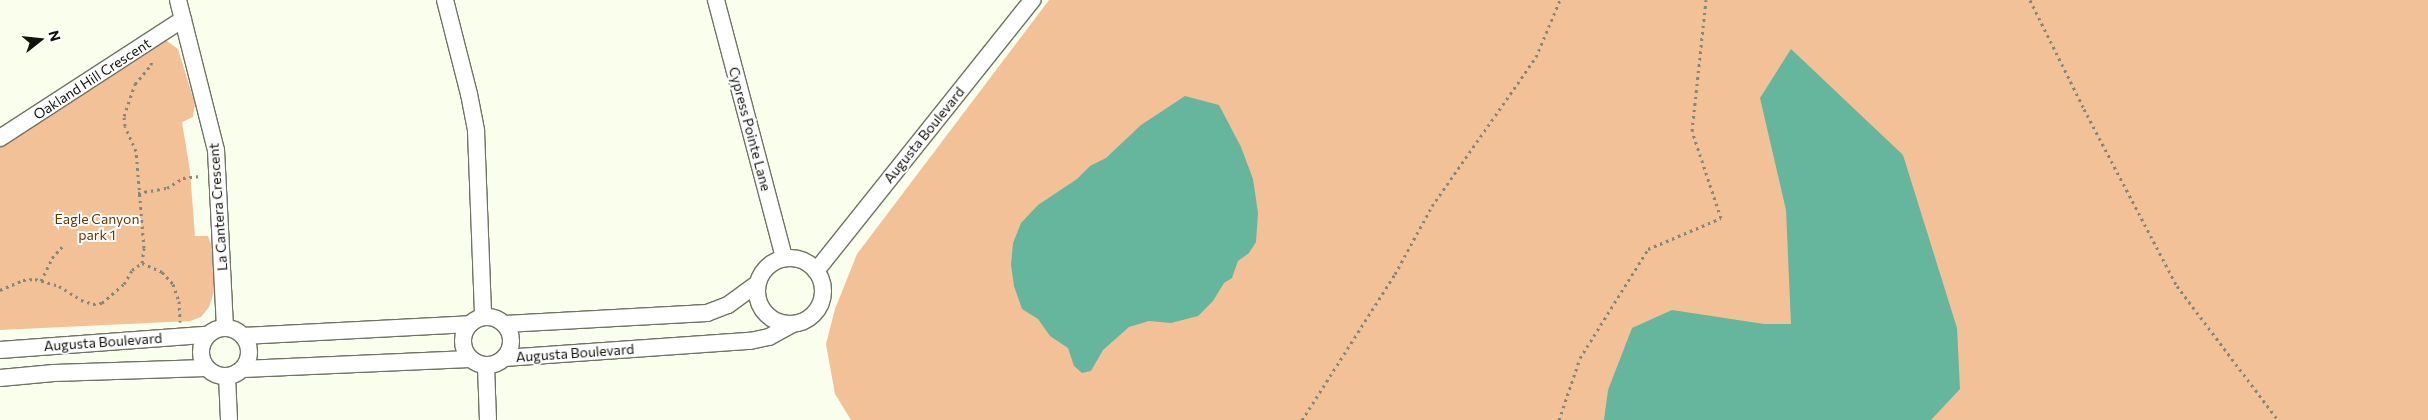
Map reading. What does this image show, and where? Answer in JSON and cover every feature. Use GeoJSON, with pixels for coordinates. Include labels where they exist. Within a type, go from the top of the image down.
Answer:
{"type":"FeatureCollection","features":[{"type":"Feature","properties":{"kind":"street","name":"La Cantera Crescent"},"geometry":{"type":"LineString","coordinates":[[178,0],[215,142],[225,328]]}},
{"type":"Feature","properties":{"kind":"street"},"geometry":{"type":"LineString","coordinates":[[445,0],[470,94],[476,131],[476,320],[463,337],[465,352],[470,359]]}},
{"type":"Feature","properties":{"kind":"street","name":"Cypress Pointe Lane"},"geometry":{"type":"LineString","coordinates":[[716,0],[784,258]]}},
{"type":"Feature","properties":{"kind":"street","name":"Augusta Boulevard"},"geometry":{"type":"LineString","coordinates":[[816,271],[1032,0]]}},
{"type":"Feature","properties":{"kind":"street","name":"Oakland Hill Crescent"},"geometry":{"type":"LineString","coordinates":[[0,138],[183,19]]}},
{"type":"Feature","properties":{"kind":"street"},"geometry":{"type":"LineString","coordinates":[[243,336],[476,320],[498,320],[505,324],[708,313],[728,305],[757,284],[767,267],[784,258],[802,260],[816,271],[822,280],[822,301],[810,318],[792,325],[779,323],[768,317],[761,308],[757,296],[757,284]]}},
{"type":"Feature","properties":{"kind":"street"},"geometry":{"type":"LineString","coordinates":[[243,369],[247,363],[249,349],[243,336],[238,331],[218,328],[206,335],[200,348],[200,355],[206,368],[217,376],[227,376],[243,369],[470,359],[486,366],[499,362],[504,358],[511,345],[511,338],[505,324]]}},
{"type":"Feature","properties":{"kind":"street","name":"Augusta Boulevard"},"geometry":{"type":"LineString","coordinates":[[504,358],[750,341],[768,337],[792,325]]}},
{"type":"Feature","properties":{"kind":"street","name":"Augusta Boulevard"},"geometry":{"type":"LineString","coordinates":[[0,350],[206,335]]}},
{"type":"Feature","properties":{"kind":"street"},"geometry":{"type":"LineString","coordinates":[[486,366],[488,420]]}},
{"type":"Feature","properties":{"kind":"street","name":"Augusta Boulevard"},"geometry":{"type":"LineString","coordinates":[[0,378],[54,373],[206,368]]}},
{"type":"Feature","properties":{"kind":"street"},"geometry":{"type":"LineString","coordinates":[[227,376],[229,420]]}},
{"type":"Feature","properties":{"kind":"path"},"geometry":{"type":"LineString","coordinates":[[1302,420],[1395,274],[1432,206],[1536,57],[1560,0]]}},
{"type":"Feature","properties":{"kind":"path"},"geometry":{"type":"LineString","coordinates":[[1559,420],[1580,358],[1648,249],[1721,218],[1692,131],[1706,0]]}},
{"type":"Feature","properties":{"kind":"path"},"geometry":{"type":"LineString","coordinates":[[2030,0],[2084,109],[2177,286],[2278,420]]}},
{"type":"Feature","properties":{"kind":"path"},"geometry":{"type":"LineString","coordinates":[[0,290],[23,280],[41,281],[59,286],[81,300],[93,304],[102,303],[124,284],[132,270],[142,263],[144,248],[138,193],[136,150],[125,126],[124,116],[135,84],[151,65],[150,41]]}},
{"type":"Feature","properties":{"kind":"path"},"geometry":{"type":"LineString","coordinates":[[138,193],[167,188],[184,178],[218,174]]}},
{"type":"Feature","properties":{"kind":"path"},"geometry":{"type":"LineString","coordinates":[[41,281],[52,258],[62,247]]}},
{"type":"Feature","properties":{"kind":"path"},"geometry":{"type":"LineString","coordinates":[[142,263],[162,272],[173,284],[178,300],[180,337]]}},
{"type":"Feature","properties":{"kind":"green space"},"geometry":{"type":"Polygon","coordinates":[[[1049,0],[2428,0],[2428,420],[851,420],[835,394],[826,344],[835,309],[857,254],[1049,0]]]}},
{"type":"Feature","properties":{"kind":"green space","name":"Eagle Canyon park 1"},"geometry":{"type":"Polygon","coordinates":[[[167,41],[178,49],[195,104],[193,117],[182,122],[190,171],[195,236],[208,236],[212,247],[215,289],[209,307],[201,317],[190,321],[0,330],[0,147],[159,42],[167,41]]]}},
{"type":"Feature","properties":{"kind":"water"},"geometry":{"type":"Polygon","coordinates":[[[1791,49],[1903,155],[1957,328],[1960,389],[1931,420],[1604,420],[1608,390],[1632,328],[1672,310],[1764,324],[1791,324],[1786,210],[1760,98],[1791,49]]]}},
{"type":"Feature","properties":{"kind":"water"},"geometry":{"type":"Polygon","coordinates":[[[1185,96],[1219,105],[1241,147],[1253,179],[1258,213],[1256,242],[1249,253],[1238,261],[1232,278],[1224,283],[1213,301],[1198,316],[1171,323],[1149,321],[1129,327],[1103,350],[1091,371],[1082,373],[1074,366],[1068,348],[1050,336],[1038,319],[1022,309],[1014,286],[1011,265],[1013,243],[1021,223],[1038,205],[1077,179],[1090,166],[1106,158],[1141,125],[1185,96]]]}}]}
